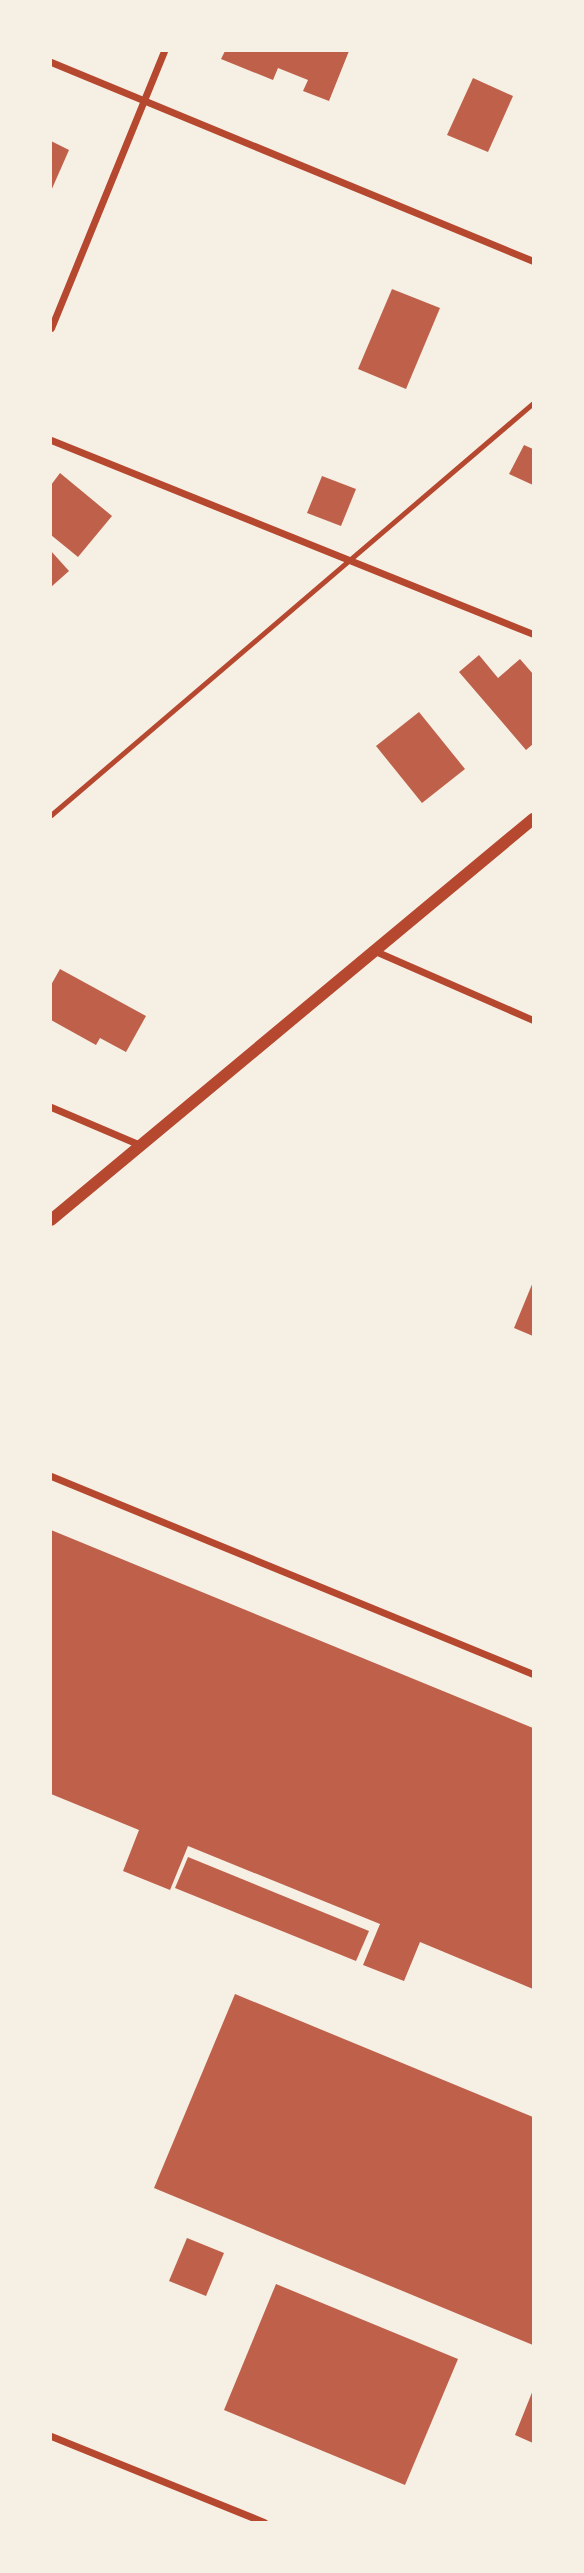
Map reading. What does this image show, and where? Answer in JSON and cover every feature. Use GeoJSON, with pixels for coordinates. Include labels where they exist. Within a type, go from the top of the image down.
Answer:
{"type":"FeatureCollection","features":[{"type":"Feature","properties":{"kind":"street"},"geometry":{"type":"LineString","coordinates":[[51,328],[164,51]]}},
{"type":"Feature","properties":{"kind":"street"},"geometry":{"type":"LineString","coordinates":[[51,62],[533,261]]}},
{"type":"Feature","properties":{"kind":"street"},"geometry":{"type":"LineString","coordinates":[[51,440],[533,634]]}},
{"type":"Feature","properties":{"kind":"street"},"geometry":{"type":"LineString","coordinates":[[51,1220],[533,819]]}},
{"type":"Feature","properties":{"kind":"street"},"geometry":{"type":"LineString","coordinates":[[374,950],[533,1020]]}},
{"type":"Feature","properties":{"kind":"street"},"geometry":{"type":"LineString","coordinates":[[51,1107],[140,1145]]}},
{"type":"Feature","properties":{"kind":"street"},"geometry":{"type":"LineString","coordinates":[[51,1476],[533,1674]]}},
{"type":"Feature","properties":{"kind":"street"},"geometry":{"type":"LineString","coordinates":[[51,2436],[264,2522]]}},
{"type":"Feature","properties":{"kind":"lane"},"geometry":{"type":"LineString","coordinates":[[51,815],[352,561],[533,403]]}},
{"type":"Feature","properties":{"kind":"building"},"geometry":{"type":"Polygon","coordinates":[[[225,51],[349,51],[329,101],[303,91],[308,80],[278,68],[273,80],[221,59],[225,51]]]}},
{"type":"Feature","properties":{"kind":"building"},"geometry":{"type":"Polygon","coordinates":[[[473,78],[513,96],[488,152],[447,135],[473,78]]]}},
{"type":"Feature","properties":{"kind":"building"},"geometry":{"type":"Polygon","coordinates":[[[51,141],[69,150],[51,191],[51,141]]]}},
{"type":"Feature","properties":{"kind":"building"},"geometry":{"type":"Polygon","coordinates":[[[392,289],[440,308],[406,389],[358,369],[392,289]]]}},
{"type":"Feature","properties":{"kind":"building"},"geometry":{"type":"Polygon","coordinates":[[[524,445],[533,449],[533,485],[509,474],[524,445]]]}},
{"type":"Feature","properties":{"kind":"building"},"geometry":{"type":"Polygon","coordinates":[[[60,473],[112,516],[78,557],[51,535],[51,485],[60,473]]]}},
{"type":"Feature","properties":{"kind":"building"},"geometry":{"type":"Polygon","coordinates":[[[322,476],[356,489],[341,526],[307,513],[322,476]]]}},
{"type":"Feature","properties":{"kind":"building"},"geometry":{"type":"Polygon","coordinates":[[[51,551],[69,571],[51,587],[51,551]]]}},
{"type":"Feature","properties":{"kind":"building"},"geometry":{"type":"Polygon","coordinates":[[[479,655],[498,678],[520,659],[533,674],[533,744],[526,750],[459,672],[479,655]]]}},
{"type":"Feature","properties":{"kind":"building"},"geometry":{"type":"Polygon","coordinates":[[[419,712],[465,769],[422,803],[376,746],[419,712]]]}},
{"type":"Feature","properties":{"kind":"building"},"geometry":{"type":"Polygon","coordinates":[[[60,969],[146,1016],[126,1052],[100,1038],[96,1045],[51,1020],[51,985],[60,969]]]}},
{"type":"Feature","properties":{"kind":"building"},"geometry":{"type":"Polygon","coordinates":[[[533,1282],[533,1336],[514,1328],[533,1282]]]}},
{"type":"Feature","properties":{"kind":"building"},"geometry":{"type":"Polygon","coordinates":[[[51,1530],[533,1728],[533,1989],[420,1942],[404,1981],[363,1965],[380,1924],[188,1846],[170,1890],[123,1871],[139,1830],[51,1794],[51,1530]]]}},
{"type":"Feature","properties":{"kind":"building"},"geometry":{"type":"Polygon","coordinates":[[[188,1857],[369,1931],[356,1961],[175,1888],[188,1857]]]}},
{"type":"Feature","properties":{"kind":"building"},"geometry":{"type":"Polygon","coordinates":[[[235,1994],[533,2117],[533,2345],[154,2188],[235,1994]]]}},
{"type":"Feature","properties":{"kind":"building"},"geometry":{"type":"Polygon","coordinates":[[[187,2238],[224,2253],[206,2296],[169,2281],[187,2238]]]}},
{"type":"Feature","properties":{"kind":"building"},"geometry":{"type":"Polygon","coordinates":[[[276,2284],[458,2359],[405,2485],[224,2410],[276,2284]]]}},
{"type":"Feature","properties":{"kind":"building"},"geometry":{"type":"Polygon","coordinates":[[[533,2390],[533,2443],[515,2435],[533,2390]]]}}]}
